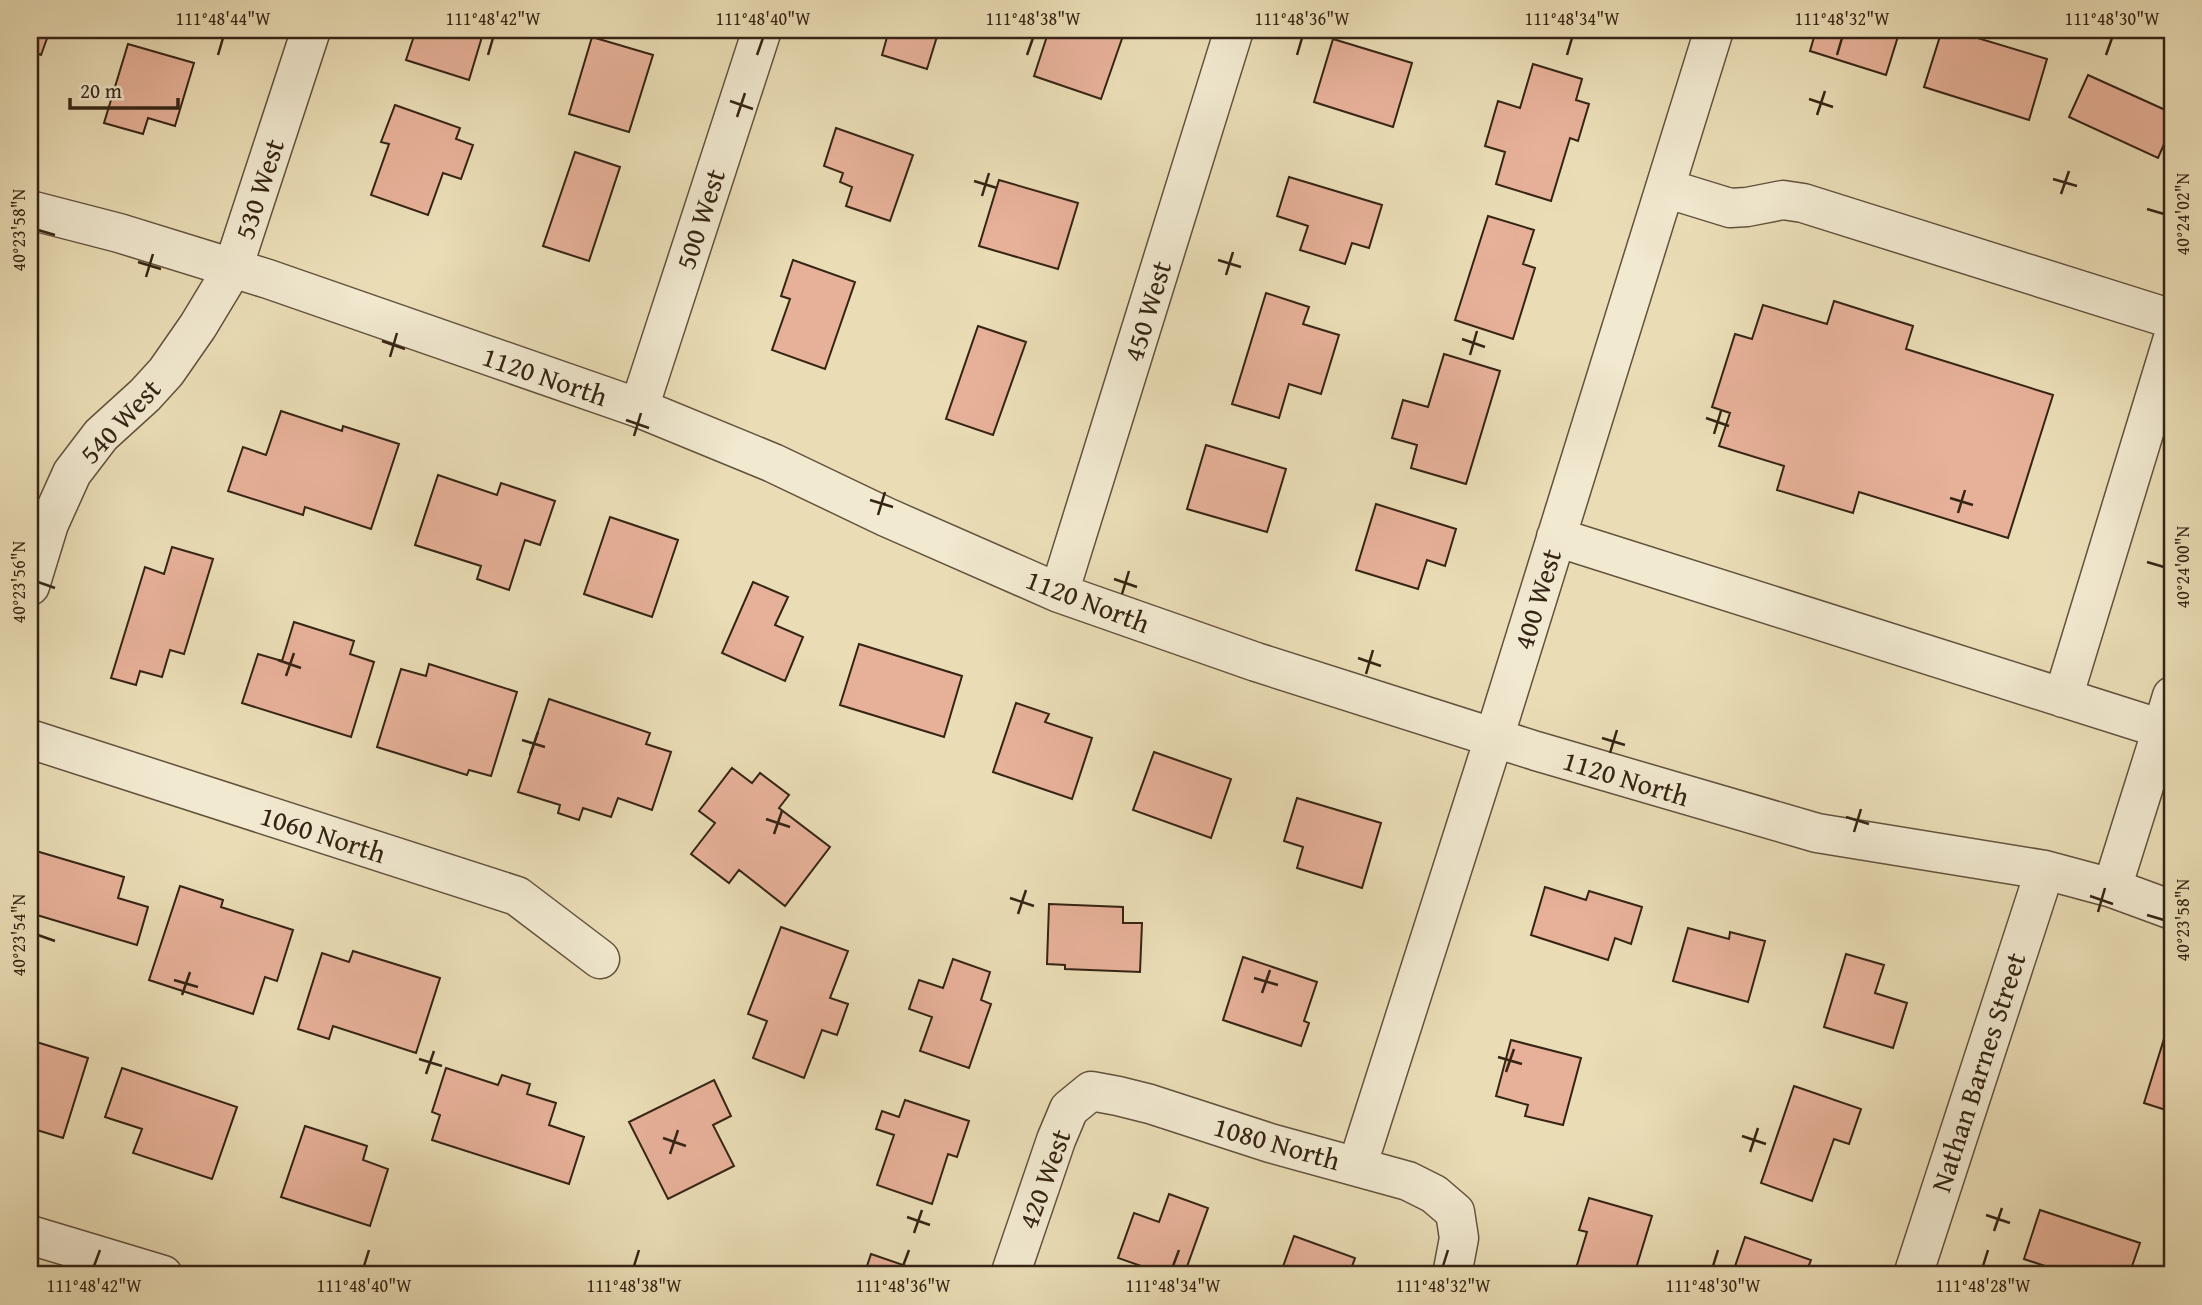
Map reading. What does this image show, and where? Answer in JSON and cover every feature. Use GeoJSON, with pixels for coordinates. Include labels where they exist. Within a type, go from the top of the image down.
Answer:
{"type":"FeatureCollection","features":[{"type":"Feature","properties":{"kind":"street","name":"530 West"},"geometry":{"type":"LineString","coordinates":[[233,268],[311,30]]}},
{"type":"Feature","properties":{"kind":"street","name":"500 West"},"geometry":{"type":"LineString","coordinates":[[639,408],[762,30]]}},
{"type":"Feature","properties":{"kind":"street","name":"450 West"},"geometry":{"type":"LineString","coordinates":[[1059,593],[1234,30]]}},
{"type":"Feature","properties":{"kind":"street","name":"400 West"},"geometry":{"type":"LineString","coordinates":[[1357,1167],[1494,738],[1714,30]]}},
{"type":"Feature","properties":{"kind":"street"},"geometry":{"type":"LineString","coordinates":[[1665,188],[1730,208],[1783,200],[1803,203],[2172,318]]}},
{"type":"Feature","properties":{"kind":"street","name":"1120 North"},"geometry":{"type":"LineString","coordinates":[[30,210],[119,233],[233,268],[639,408],[773,463],[886,517],[1059,593],[1256,662],[1494,738],[1817,833],[2045,870],[2112,888],[2172,909]]}},
{"type":"Feature","properties":{"kind":"street","name":"540 West"},"geometry":{"type":"LineString","coordinates":[[30,586],[49,524],[72,473],[101,435],[166,372],[233,268]]}},
{"type":"Feature","properties":{"kind":"street"},"geometry":{"type":"LineString","coordinates":[[2063,698],[2172,341]]}},
{"type":"Feature","properties":{"kind":"street"},"geometry":{"type":"LineString","coordinates":[[1556,537],[2063,698],[2167,712],[2112,888]]}},
{"type":"Feature","properties":{"kind":"street","name":"1060 North"},"geometry":{"type":"LineString","coordinates":[[30,739],[517,896],[600,959]]}},
{"type":"Feature","properties":{"kind":"street","name":"Nathan Barnes Street"},"geometry":{"type":"LineString","coordinates":[[1913,1275],[2045,870]]}},
{"type":"Feature","properties":{"kind":"street","name":"1080 North"},"geometry":{"type":"LineString","coordinates":[[1091,1091],[1150,1104],[1270,1143],[1408,1181],[1434,1194],[1455,1212],[1459,1238],[1452,1275]]}},
{"type":"Feature","properties":{"kind":"street","name":"420 West"},"geometry":{"type":"LineString","coordinates":[[1010,1275],[1069,1109],[1091,1091]]}},
{"type":"Feature","properties":{"kind":"street"},"geometry":{"type":"LineString","coordinates":[[30,1235],[163,1275]]}},
{"type":"Feature","properties":{"kind":"building"},"geometry":{"type":"Polygon","coordinates":[[[30,30],[50,30],[41,55],[30,51],[30,30]]]}},
{"type":"Feature","properties":{"kind":"building"},"geometry":{"type":"Polygon","coordinates":[[[416,30],[484,30],[469,80],[406,60],[416,30]]]}},
{"type":"Feature","properties":{"kind":"building"},"geometry":{"type":"Polygon","coordinates":[[[889,30],[939,30],[927,69],[882,55],[889,30]]]}},
{"type":"Feature","properties":{"kind":"building"},"geometry":{"type":"Polygon","coordinates":[[[1049,30],[1125,30],[1101,99],[1034,76],[1049,30]]]}},
{"type":"Feature","properties":{"kind":"building"},"geometry":{"type":"Polygon","coordinates":[[[1816,30],[1900,30],[1886,75],[1810,51],[1816,30]]]}},
{"type":"Feature","properties":{"kind":"building"},"geometry":{"type":"Polygon","coordinates":[[[1942,30],[1951,30],[2047,59],[2029,120],[1924,87],[1942,30]]]}},
{"type":"Feature","properties":{"kind":"building"},"geometry":{"type":"Polygon","coordinates":[[[592,37],[653,55],[629,132],[569,114],[592,37]]]}},
{"type":"Feature","properties":{"kind":"building"},"geometry":{"type":"Polygon","coordinates":[[[1333,39],[1412,63],[1393,127],[1314,102],[1333,39]]]}},
{"type":"Feature","properties":{"kind":"building"},"geometry":{"type":"Polygon","coordinates":[[[128,44],[194,63],[175,126],[148,118],[143,134],[104,123],[128,44]]]}},
{"type":"Feature","properties":{"kind":"building"},"geometry":{"type":"Polygon","coordinates":[[[1533,64],[1582,79],[1576,100],[1589,104],[1578,141],[1570,138],[1551,201],[1496,184],[1505,152],[1485,146],[1498,101],[1520,108],[1533,64]]]}},
{"type":"Feature","properties":{"kind":"building"},"geometry":{"type":"Polygon","coordinates":[[[2088,75],[2172,113],[2172,126],[2158,158],[2069,117],[2088,75]]]}},
{"type":"Feature","properties":{"kind":"building"},"geometry":{"type":"Polygon","coordinates":[[[395,105],[460,128],[456,139],[473,145],[461,179],[443,173],[428,215],[371,195],[389,144],[381,142],[395,105]]]}},
{"type":"Feature","properties":{"kind":"building"},"geometry":{"type":"Polygon","coordinates":[[[836,128],[913,155],[890,221],[846,206],[852,187],[840,182],[843,173],[824,166],[836,128]]]}},
{"type":"Feature","properties":{"kind":"building"},"geometry":{"type":"Polygon","coordinates":[[[575,152],[620,167],[589,261],[543,246],[575,152]]]}},
{"type":"Feature","properties":{"kind":"building"},"geometry":{"type":"Polygon","coordinates":[[[1289,177],[1382,205],[1369,248],[1352,243],[1345,264],[1300,250],[1308,226],[1277,216],[1289,177]]]}},
{"type":"Feature","properties":{"kind":"building"},"geometry":{"type":"Polygon","coordinates":[[[999,180],[1078,203],[1058,269],[979,246],[999,180]]]}},
{"type":"Feature","properties":{"kind":"building"},"geometry":{"type":"Polygon","coordinates":[[[1488,216],[1534,230],[1523,264],[1535,268],[1513,339],[1455,320],[1488,216]]]}},
{"type":"Feature","properties":{"kind":"building"},"geometry":{"type":"Polygon","coordinates":[[[793,260],[855,282],[825,369],[772,350],[790,299],[781,296],[793,260]]]}},
{"type":"Feature","properties":{"kind":"building"},"geometry":{"type":"Polygon","coordinates":[[[1266,293],[1309,307],[1303,324],[1339,335],[1321,394],[1289,384],[1279,418],[1232,404],[1266,293]]]}},
{"type":"Feature","properties":{"kind":"building"},"geometry":{"type":"Polygon","coordinates":[[[1834,301],[1913,326],[1906,349],[2053,395],[2008,538],[1859,492],[1853,513],[1777,490],[1784,466],[1719,446],[1730,413],[1712,407],[1735,334],[1752,339],[1763,305],[1827,324],[1834,301]]]}},
{"type":"Feature","properties":{"kind":"building"},"geometry":{"type":"Polygon","coordinates":[[[978,326],[1026,342],[993,435],[946,419],[978,326]]]}},
{"type":"Feature","properties":{"kind":"building"},"geometry":{"type":"Polygon","coordinates":[[[1444,354],[1500,371],[1466,484],[1411,468],[1417,445],[1392,438],[1403,400],[1428,407],[1444,354]]]}},
{"type":"Feature","properties":{"kind":"building"},"geometry":{"type":"Polygon","coordinates":[[[281,411],[342,431],[343,426],[399,444],[371,529],[305,507],[303,515],[228,491],[243,447],[266,455],[281,411]]]}},
{"type":"Feature","properties":{"kind":"building"},"geometry":{"type":"Polygon","coordinates":[[[1206,445],[1286,469],[1267,532],[1187,509],[1206,445]]]}},
{"type":"Feature","properties":{"kind":"building"},"geometry":{"type":"Polygon","coordinates":[[[438,475],[497,495],[501,483],[555,501],[540,545],[525,540],[509,590],[477,579],[481,566],[415,545],[438,475]]]}},
{"type":"Feature","properties":{"kind":"building"},"geometry":{"type":"Polygon","coordinates":[[[1376,504],[1456,529],[1445,566],[1427,560],[1418,589],[1356,570],[1376,504]]]}},
{"type":"Feature","properties":{"kind":"building"},"geometry":{"type":"Polygon","coordinates":[[[610,517],[678,540],[652,617],[584,594],[610,517]]]}},
{"type":"Feature","properties":{"kind":"building"},"geometry":{"type":"Polygon","coordinates":[[[172,547],[213,559],[184,654],[170,650],[162,677],[140,671],[136,685],[111,678],[145,567],[164,574],[172,547]]]}},
{"type":"Feature","properties":{"kind":"building"},"geometry":{"type":"Polygon","coordinates":[[[753,582],[788,597],[775,625],[803,637],[785,681],[722,653],[753,582]]]}},
{"type":"Feature","properties":{"kind":"building"},"geometry":{"type":"Polygon","coordinates":[[[294,622],[354,641],[350,654],[374,662],[351,737],[242,703],[258,654],[282,661],[294,622]]]}},
{"type":"Feature","properties":{"kind":"building"},"geometry":{"type":"Polygon","coordinates":[[[859,644],[962,676],[944,737],[840,705],[859,644]]]}},
{"type":"Feature","properties":{"kind":"building"},"geometry":{"type":"Polygon","coordinates":[[[429,664],[517,692],[491,776],[469,770],[467,775],[377,747],[401,669],[426,676],[429,664]]]}},
{"type":"Feature","properties":{"kind":"building"},"geometry":{"type":"Polygon","coordinates":[[[549,699],[650,733],[646,744],[671,752],[652,810],[618,798],[611,817],[583,808],[579,820],[558,813],[560,805],[518,792],[549,699]]]}},
{"type":"Feature","properties":{"kind":"building"},"geometry":{"type":"Polygon","coordinates":[[[1016,703],[1049,714],[1045,722],[1092,738],[1072,799],[993,772],[1016,703]]]}},
{"type":"Feature","properties":{"kind":"building"},"geometry":{"type":"Polygon","coordinates":[[[1154,752],[1231,779],[1211,838],[1133,810],[1154,752]]]}},
{"type":"Feature","properties":{"kind":"building"},"geometry":{"type":"Polygon","coordinates":[[[732,768],[752,783],[760,773],[789,795],[779,808],[830,847],[785,906],[739,870],[729,883],[691,854],[715,823],[699,811],[732,768]]]}},
{"type":"Feature","properties":{"kind":"building"},"geometry":{"type":"Polygon","coordinates":[[[1297,798],[1381,823],[1362,888],[1297,868],[1303,847],[1284,841],[1297,798]]]}},
{"type":"Feature","properties":{"kind":"building"},"geometry":{"type":"Polygon","coordinates":[[[36,851],[124,877],[118,898],[148,907],[137,945],[30,913],[30,871],[36,851]]]}},
{"type":"Feature","properties":{"kind":"building"},"geometry":{"type":"Polygon","coordinates":[[[180,886],[223,900],[221,907],[293,930],[277,981],[265,977],[253,1014],[149,980],[180,886]]]}},
{"type":"Feature","properties":{"kind":"building"},"geometry":{"type":"Polygon","coordinates":[[[1545,887],[1586,900],[1589,891],[1642,907],[1631,944],[1615,938],[1608,960],[1531,935],[1545,887]]]}},
{"type":"Feature","properties":{"kind":"building"},"geometry":{"type":"Polygon","coordinates":[[[1049,904],[1123,907],[1123,923],[1142,923],[1140,972],[1065,969],[1065,965],[1047,964],[1049,904]]]}},
{"type":"Feature","properties":{"kind":"building"},"geometry":{"type":"Polygon","coordinates":[[[781,927],[848,951],[830,998],[848,1004],[837,1035],[822,1030],[804,1078],[753,1058],[767,1021],[748,1014],[781,927]]]}},
{"type":"Feature","properties":{"kind":"building"},"geometry":{"type":"Polygon","coordinates":[[[1688,928],[1729,939],[1730,932],[1765,941],[1748,1002],[1673,981],[1688,928]]]}},
{"type":"Feature","properties":{"kind":"building"},"geometry":{"type":"Polygon","coordinates":[[[353,951],[440,978],[416,1053],[333,1026],[329,1039],[298,1029],[322,953],[349,962],[353,951]]]}},
{"type":"Feature","properties":{"kind":"building"},"geometry":{"type":"Polygon","coordinates":[[[1846,954],[1884,965],[1875,993],[1907,1003],[1893,1048],[1824,1027],[1846,954]]]}},
{"type":"Feature","properties":{"kind":"building"},"geometry":{"type":"Polygon","coordinates":[[[1243,957],[1317,982],[1304,1021],[1309,1023],[1301,1046],[1223,1020],[1243,957]]]}},
{"type":"Feature","properties":{"kind":"building"},"geometry":{"type":"Polygon","coordinates":[[[953,959],[990,972],[981,1000],[991,1004],[969,1068],[920,1051],[932,1017],[909,1009],[919,980],[943,988],[953,959]]]}},
{"type":"Feature","properties":{"kind":"building"},"geometry":{"type":"Polygon","coordinates":[[[2168,1026],[2172,1027],[2172,1112],[2144,1103],[2168,1026]]]}},
{"type":"Feature","properties":{"kind":"building"},"geometry":{"type":"Polygon","coordinates":[[[30,1040],[88,1058],[63,1138],[30,1128],[30,1040]]]}},
{"type":"Feature","properties":{"kind":"building"},"geometry":{"type":"Polygon","coordinates":[[[1511,1040],[1581,1058],[1563,1125],[1525,1116],[1528,1105],[1496,1096],[1511,1040]]]}},
{"type":"Feature","properties":{"kind":"building"},"geometry":{"type":"Polygon","coordinates":[[[122,1068],[237,1107],[212,1179],[133,1153],[142,1129],[105,1117],[122,1068]]]}},
{"type":"Feature","properties":{"kind":"building"},"geometry":{"type":"Polygon","coordinates":[[[446,1068],[498,1085],[502,1075],[530,1084],[527,1094],[556,1103],[549,1125],[584,1137],[569,1184],[432,1140],[440,1115],[432,1112],[446,1068]]]}},
{"type":"Feature","properties":{"kind":"building"},"geometry":{"type":"Polygon","coordinates":[[[714,1080],[731,1116],[713,1125],[734,1166],[668,1199],[629,1122],[714,1080]]]}},
{"type":"Feature","properties":{"kind":"building"},"geometry":{"type":"Polygon","coordinates":[[[1794,1086],[1861,1109],[1849,1144],[1834,1139],[1812,1201],[1761,1183],[1794,1086]]]}},
{"type":"Feature","properties":{"kind":"building"},"geometry":{"type":"Polygon","coordinates":[[[905,1100],[969,1121],[957,1157],[948,1154],[932,1204],[877,1185],[894,1135],[876,1129],[882,1111],[899,1117],[905,1100]]]}},
{"type":"Feature","properties":{"kind":"building"},"geometry":{"type":"Polygon","coordinates":[[[305,1126],[367,1146],[363,1160],[388,1169],[370,1226],[281,1197],[305,1126]]]}},
{"type":"Feature","properties":{"kind":"building"},"geometry":{"type":"Polygon","coordinates":[[[1169,1194],[1208,1208],[1184,1275],[1167,1275],[1118,1258],[1134,1213],[1159,1222],[1169,1194]]]}},
{"type":"Feature","properties":{"kind":"building"},"geometry":{"type":"Polygon","coordinates":[[[1589,1198],[1652,1216],[1634,1275],[1574,1275],[1587,1232],[1579,1230],[1589,1198]]]}},
{"type":"Feature","properties":{"kind":"building"},"geometry":{"type":"Polygon","coordinates":[[[2040,1210],[2140,1243],[2129,1275],[2072,1275],[2024,1259],[2040,1210]]]}},
{"type":"Feature","properties":{"kind":"building"},"geometry":{"type":"Polygon","coordinates":[[[1294,1236],[1355,1258],[1349,1275],[1280,1275],[1294,1236]]]}},
{"type":"Feature","properties":{"kind":"building"},"geometry":{"type":"Polygon","coordinates":[[[1745,1237],[1811,1260],[1805,1275],[1732,1275],[1745,1237]]]}},
{"type":"Feature","properties":{"kind":"building"},"geometry":{"type":"Polygon","coordinates":[[[871,1254],[909,1267],[906,1275],[864,1275],[871,1254]]]}}]}
